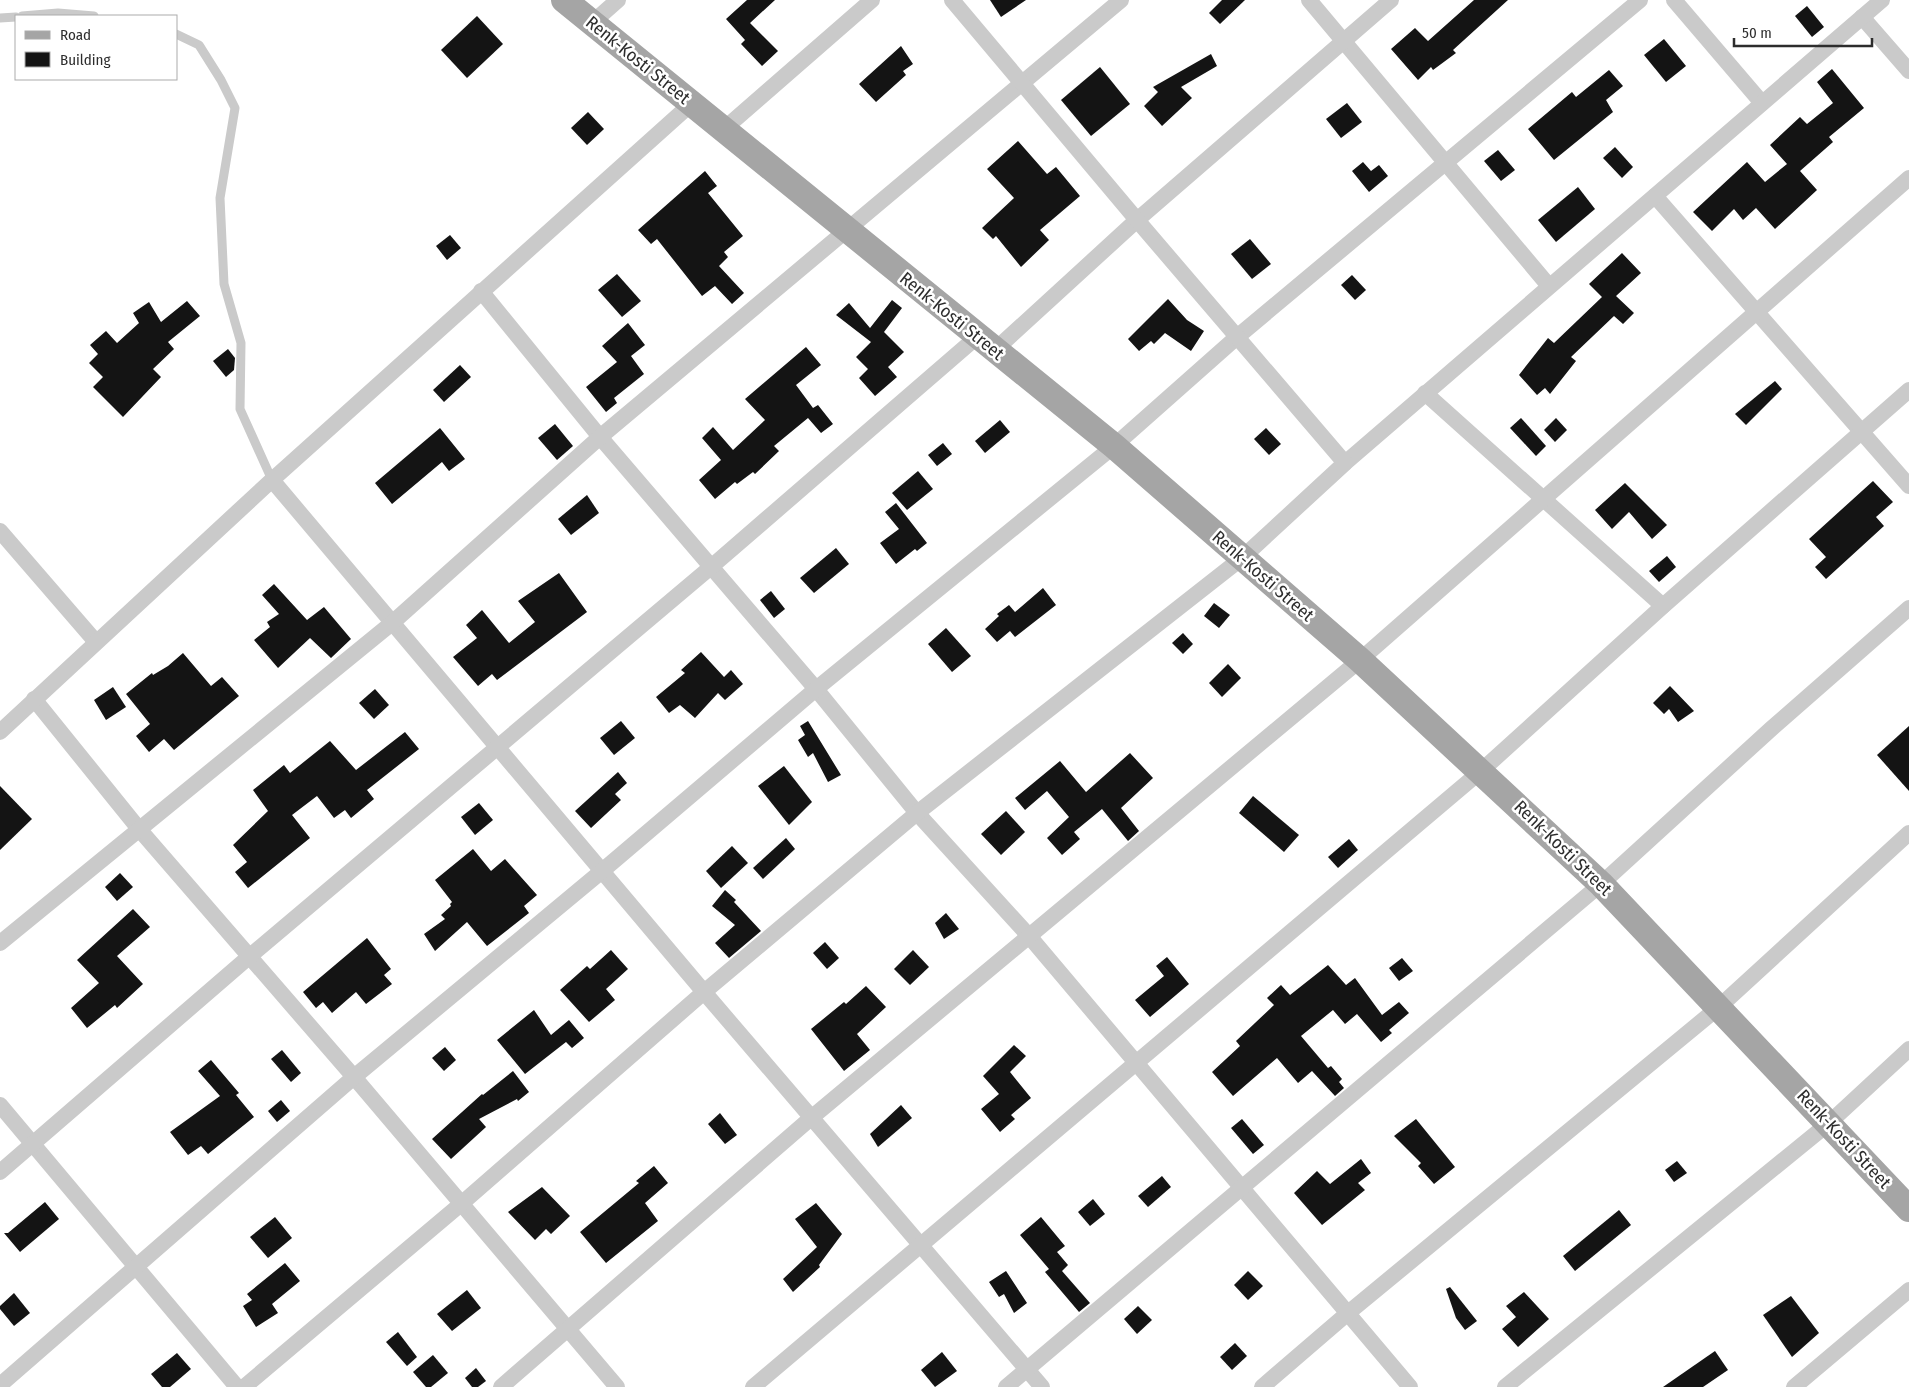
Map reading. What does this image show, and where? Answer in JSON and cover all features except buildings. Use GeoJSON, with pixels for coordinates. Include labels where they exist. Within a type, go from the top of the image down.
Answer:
{"type":"FeatureCollection","features":[{"type":"Feature","properties":{"kind":"main road","name":"Renk-Kosti Street"},"geometry":{"type":"LineString","coordinates":[[564,0],[724,129],[846,231],[1114,446],[1360,660],[1602,884],[1909,1210]]}},
{"type":"Feature","properties":{"kind":"street"},"geometry":{"type":"LineString","coordinates":[[592,23],[618,0]]}},
{"type":"Feature","properties":{"kind":"street"},"geometry":{"type":"LineString","coordinates":[[724,129],[872,0]]}},
{"type":"Feature","properties":{"kind":"street"},"geometry":{"type":"LineString","coordinates":[[952,0],[1345,463]]}},
{"type":"Feature","properties":{"kind":"street"},"geometry":{"type":"LineString","coordinates":[[0,942],[392,622],[600,437],[1121,0]]}},
{"type":"Feature","properties":{"kind":"street"},"geometry":{"type":"LineString","coordinates":[[1309,0],[1550,286]]}},
{"type":"Feature","properties":{"kind":"street"},"geometry":{"type":"LineString","coordinates":[[0,1172],[250,956],[497,747],[711,567],[1137,220],[1391,0]]}},
{"type":"Feature","properties":{"kind":"street"},"geometry":{"type":"LineString","coordinates":[[0,1385],[354,1077],[602,871],[816,689],[1114,446],[1237,337],[1640,0]]}},
{"type":"Feature","properties":{"kind":"street"},"geometry":{"type":"LineString","coordinates":[[1674,0],[1762,103]]}},
{"type":"Feature","properties":{"kind":"street"},"geometry":{"type":"LineString","coordinates":[[244,1387],[461,1204],[704,992],[917,813],[1242,558],[1345,463],[1425,393],[1882,0]]}},
{"type":"Feature","properties":{"kind":"street"},"geometry":{"type":"LineString","coordinates":[[1862,17],[1909,71]]}},
{"type":"Feature","properties":{"kind":"street"},"geometry":{"type":"LineString","coordinates":[[0,732],[272,480],[691,104]]}},
{"type":"Feature","properties":{"kind":"street"},"geometry":{"type":"LineString","coordinates":[[501,1387],[811,1118],[1360,660],[1909,178]]}},
{"type":"Feature","properties":{"kind":"street"},"geometry":{"type":"LineString","coordinates":[[1655,196],[1909,486]]}},
{"type":"Feature","properties":{"kind":"street"},"geometry":{"type":"LineString","coordinates":[[481,291],[600,437],[816,689],[917,813],[1029,936],[1410,1387]]}},
{"type":"Feature","properties":{"kind":"street"},"geometry":{"type":"LineString","coordinates":[[753,1387],[1135,1062],[1482,771],[1663,606],[1909,390]]}},
{"type":"Feature","properties":{"kind":"street"},"geometry":{"type":"LineString","coordinates":[[1425,393],[1663,606]]}},
{"type":"Feature","properties":{"kind":"street"},"geometry":{"type":"LineString","coordinates":[[272,480],[704,992],[1042,1387]]}},
{"type":"Feature","properties":{"kind":"street"},"geometry":{"type":"LineString","coordinates":[[0,531],[96,642]]}},
{"type":"Feature","properties":{"kind":"street"},"geometry":{"type":"LineString","coordinates":[[1006,1387],[1602,884],[1771,729],[1909,608]]}},
{"type":"Feature","properties":{"kind":"street"},"geometry":{"type":"LineString","coordinates":[[34,699],[139,829],[354,1077],[617,1387]]}},
{"type":"Feature","properties":{"kind":"street"},"geometry":{"type":"LineString","coordinates":[[1262,1387],[1348,1313],[1719,1007],[1909,833]]}},
{"type":"Feature","properties":{"kind":"street"},"geometry":{"type":"LineString","coordinates":[[1505,1387],[1829,1123],[1909,1049]]}},
{"type":"Feature","properties":{"kind":"street"},"geometry":{"type":"LineString","coordinates":[[0,1105],[237,1387]]}},
{"type":"Feature","properties":{"kind":"street"},"geometry":{"type":"LineString","coordinates":[[1794,1387],[1909,1290]]}},
{"type":"Feature","properties":{"kind":"lane"},"geometry":{"type":"LineString","coordinates":[[34,15],[58,13],[82,15]]}},
{"type":"Feature","properties":{"kind":"lane"},"geometry":{"type":"LineString","coordinates":[[0,18],[15,17]]}},
{"type":"Feature","properties":{"kind":"lane"},"geometry":{"type":"LineString","coordinates":[[178,35],[199,45],[221,80],[235,108],[220,198],[224,284],[241,343],[240,409],[272,480]]}}]}
